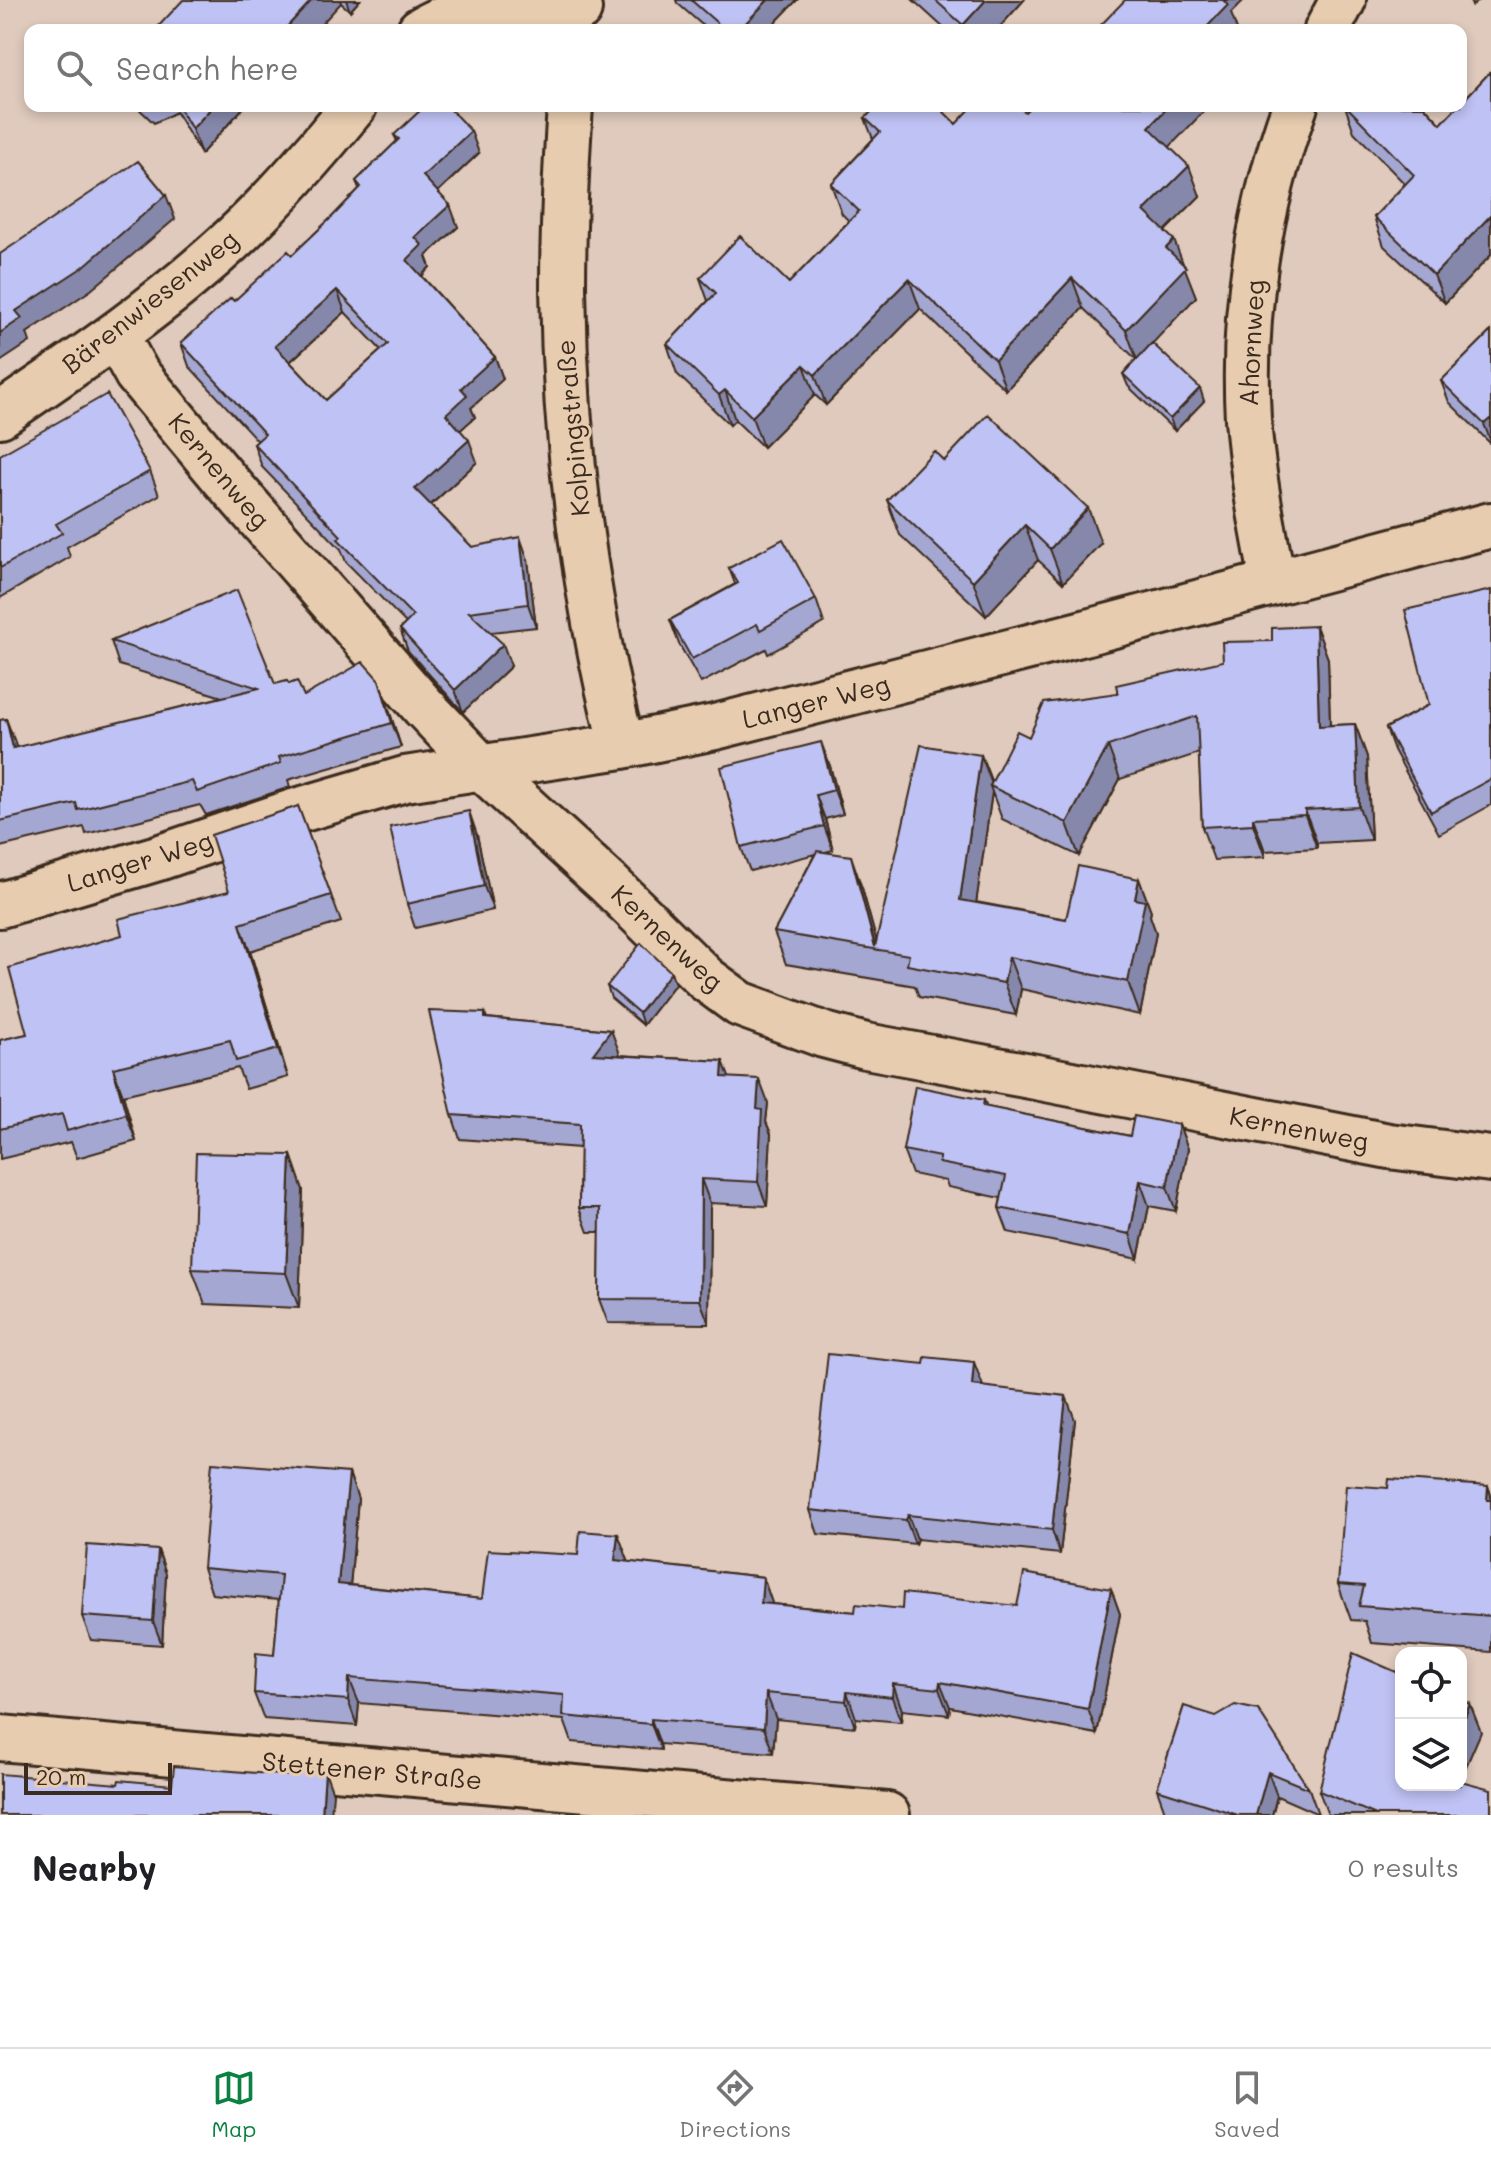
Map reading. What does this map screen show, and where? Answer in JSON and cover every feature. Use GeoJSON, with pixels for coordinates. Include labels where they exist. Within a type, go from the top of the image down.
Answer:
{"type":"FeatureCollection","features":[{"type":"Feature","properties":{"kind":"street"},"geometry":{"type":"LineString","coordinates":[[1330,24],[1343,0]]}},
{"type":"Feature","properties":{"kind":"street"},"geometry":{"type":"LineString","coordinates":[[429,24],[453,9],[492,2],[579,13]]}},
{"type":"Feature","properties":{"kind":"street","name":"Bärenwiesenweg"},"geometry":{"type":"LineString","coordinates":[[0,415],[116,336],[240,233],[349,112]]}},
{"type":"Feature","properties":{"kind":"street","name":"Kolpingstraße"},"geometry":{"type":"LineString","coordinates":[[570,112],[563,288],[570,431],[598,641],[622,746]]}},
{"type":"Feature","properties":{"kind":"street","name":"Ahornweg"},"geometry":{"type":"LineString","coordinates":[[1273,582],[1251,454],[1249,342],[1266,204],[1293,112]]}},
{"type":"Feature","properties":{"kind":"street","name":"Kernenweg"},"geometry":{"type":"LineString","coordinates":[[116,336],[137,374],[423,706],[480,766],[608,883],[706,979],[740,1004],[866,1046],[1389,1146],[1491,1159]]}},
{"type":"Feature","properties":{"kind":"street","name":"Langer Weg"},"geometry":{"type":"LineString","coordinates":[[0,905],[394,782],[622,746],[730,724],[1491,525]]}},
{"type":"Feature","properties":{"kind":"street","name":"Stettener Straße"},"geometry":{"type":"LineString","coordinates":[[0,1738],[887,1815]]}},
{"type":"Feature","properties":{"kind":"building"},"geometry":{"type":"Polygon","coordinates":[[[183,0],[312,0],[290,24],[161,24],[183,0]]]}},
{"type":"Feature","properties":{"kind":"building"},"geometry":{"type":"Polygon","coordinates":[[[691,0],[768,0],[745,24],[718,24],[691,0]]]}},
{"type":"Feature","properties":{"kind":"building"},"geometry":{"type":"Polygon","coordinates":[[[935,0],[986,0],[962,24],[935,0]]]}},
{"type":"Feature","properties":{"kind":"building"},"geometry":{"type":"Polygon","coordinates":[[[1125,0],[1223,0],[1228,5],[1210,24],[1102,24],[1125,0]]]}},
{"type":"Feature","properties":{"kind":"building"},"geometry":{"type":"Polygon","coordinates":[[[1491,71],[1491,215],[1434,275],[1374,217],[1414,175],[1352,112],[1430,112],[1441,124],[1452,112],[1467,112],[1467,97],[1491,71]]]}},
{"type":"Feature","properties":{"kind":"building"},"geometry":{"type":"Polygon","coordinates":[[[182,112],[208,112],[192,129],[182,112]]]}},
{"type":"Feature","properties":{"kind":"building"},"geometry":{"type":"Polygon","coordinates":[[[419,112],[453,112],[471,131],[423,176],[450,205],[415,237],[422,245],[407,260],[495,357],[461,388],[467,395],[446,414],[469,440],[415,489],[472,547],[520,537],[528,604],[469,612],[503,644],[455,690],[400,629],[413,616],[338,539],[341,536],[254,444],[265,434],[181,343],[231,298],[234,301],[288,251],[292,255],[361,187],[356,181],[399,139],[394,135],[419,112]],[[337,290],[275,346],[326,400],[388,344],[337,290]]]}},
{"type":"Feature","properties":{"kind":"building"},"geometry":{"type":"Polygon","coordinates":[[[871,112],[944,112],[956,124],[967,112],[1163,112],[1149,127],[1189,166],[1144,211],[1174,240],[1166,248],[1186,267],[1126,330],[1072,278],[995,360],[909,279],[815,375],[804,365],[752,417],[725,390],[719,395],[667,344],[716,293],[700,278],[740,236],[789,283],[859,211],[831,184],[880,132],[865,118],[871,112]]]}},
{"type":"Feature","properties":{"kind":"building"},"geometry":{"type":"Polygon","coordinates":[[[138,161],[166,195],[83,267],[16,311],[22,318],[0,333],[0,254],[138,161]]]}},
{"type":"Feature","properties":{"kind":"building"},"geometry":{"type":"Polygon","coordinates":[[[1491,331],[1491,418],[1484,424],[1441,381],[1491,331]]]}},
{"type":"Feature","properties":{"kind":"building"},"geometry":{"type":"Polygon","coordinates":[[[1152,343],[1200,388],[1170,419],[1123,374],[1152,343]]]}},
{"type":"Feature","properties":{"kind":"building"},"geometry":{"type":"Polygon","coordinates":[[[107,394],[150,471],[56,524],[62,533],[0,568],[0,455],[107,394]]]}},
{"type":"Feature","properties":{"kind":"building"},"geometry":{"type":"Polygon","coordinates":[[[988,414],[1088,508],[1050,549],[1025,525],[973,581],[887,500],[934,451],[944,461],[988,414]]]}},
{"type":"Feature","properties":{"kind":"building"},"geometry":{"type":"Polygon","coordinates":[[[783,539],[816,599],[760,630],[757,624],[692,659],[670,620],[738,583],[729,568],[783,539]]]}},
{"type":"Feature","properties":{"kind":"building"},"geometry":{"type":"Polygon","coordinates":[[[237,590],[275,684],[297,681],[304,696],[363,662],[379,680],[392,723],[279,757],[281,763],[197,792],[192,781],[78,810],[76,803],[0,821],[0,720],[6,719],[13,748],[259,688],[111,641],[237,590]]]}},
{"type":"Feature","properties":{"kind":"building"},"geometry":{"type":"Polygon","coordinates":[[[1491,590],[1491,779],[1431,812],[1386,728],[1429,705],[1405,610],[1491,590]]]}},
{"type":"Feature","properties":{"kind":"building"},"geometry":{"type":"Polygon","coordinates":[[[1316,626],[1319,726],[1355,724],[1359,807],[1305,810],[1305,815],[1253,818],[1253,824],[1202,827],[1197,716],[1108,746],[1067,823],[990,786],[1017,731],[1029,737],[1044,703],[1118,693],[1116,685],[1223,661],[1222,642],[1272,641],[1272,628],[1316,626]]]}},
{"type":"Feature","properties":{"kind":"building"},"geometry":{"type":"Polygon","coordinates":[[[821,742],[834,790],[816,795],[824,826],[741,847],[721,767],[821,742]]]}},
{"type":"Feature","properties":{"kind":"building"},"geometry":{"type":"Polygon","coordinates":[[[921,745],[981,755],[960,900],[1066,919],[1078,866],[1139,879],[1135,899],[1145,901],[1128,982],[1009,957],[1004,983],[907,965],[909,955],[774,932],[817,851],[851,856],[875,947],[921,745]]]}},
{"type":"Feature","properties":{"kind":"building"},"geometry":{"type":"Polygon","coordinates":[[[298,806],[331,895],[240,924],[278,1049],[236,1061],[230,1040],[113,1068],[126,1114],[67,1131],[62,1114],[0,1129],[0,1040],[27,1034],[9,968],[122,935],[118,919],[229,891],[211,835],[298,806]]]}},
{"type":"Feature","properties":{"kind":"building"},"geometry":{"type":"Polygon","coordinates":[[[469,811],[484,886],[407,904],[390,827],[469,811]]]}},
{"type":"Feature","properties":{"kind":"building"},"geometry":{"type":"Polygon","coordinates":[[[641,943],[671,972],[639,1013],[607,986],[641,943]]]}},
{"type":"Feature","properties":{"kind":"building"},"geometry":{"type":"Polygon","coordinates":[[[429,1011],[485,1013],[485,1018],[611,1030],[593,1054],[723,1061],[722,1077],[759,1079],[757,1109],[762,1110],[758,1182],[701,1179],[700,1300],[599,1299],[600,1208],[579,1208],[580,1124],[452,1115],[429,1011]]]}},
{"type":"Feature","properties":{"kind":"building"},"geometry":{"type":"Polygon","coordinates":[[[915,1086],[984,1100],[983,1106],[1130,1136],[1134,1116],[1179,1125],[1167,1187],[1140,1181],[1130,1234],[999,1208],[1006,1176],[939,1163],[940,1157],[903,1150],[915,1086]]]}},
{"type":"Feature","properties":{"kind":"building"},"geometry":{"type":"Polygon","coordinates":[[[196,1153],[291,1155],[286,1273],[192,1269],[196,1153]]]}},
{"type":"Feature","properties":{"kind":"building"},"geometry":{"type":"Polygon","coordinates":[[[828,1354],[924,1364],[925,1357],[974,1362],[972,1385],[1066,1396],[1052,1530],[908,1515],[906,1520],[810,1510],[828,1354]]]}},
{"type":"Feature","properties":{"kind":"building"},"geometry":{"type":"Polygon","coordinates":[[[212,1462],[349,1473],[338,1584],[482,1599],[488,1550],[578,1555],[580,1531],[618,1534],[615,1560],[763,1577],[761,1603],[855,1612],[856,1604],[902,1609],[903,1593],[1017,1606],[1024,1573],[1111,1589],[1088,1709],[940,1682],[939,1689],[893,1684],[892,1697],[847,1692],[846,1701],[766,1693],[764,1728],[651,1719],[651,1724],[563,1716],[564,1695],[349,1678],[348,1700],[254,1693],[256,1653],[274,1655],[281,1575],[203,1568],[212,1462]]]}},
{"type":"Feature","properties":{"kind":"building"},"geometry":{"type":"Polygon","coordinates":[[[1389,1479],[1488,1486],[1487,1500],[1491,1500],[1491,1616],[1359,1606],[1364,1586],[1338,1584],[1346,1485],[1388,1488],[1389,1479]]]}},
{"type":"Feature","properties":{"kind":"building"},"geometry":{"type":"Polygon","coordinates":[[[87,1545],[158,1550],[153,1621],[82,1616],[87,1545]]]}},
{"type":"Feature","properties":{"kind":"building"},"geometry":{"type":"Polygon","coordinates":[[[1353,1653],[1395,1671],[1395,1791],[1467,1791],[1467,1783],[1491,1789],[1491,1815],[1376,1815],[1319,1791],[1353,1653]]]}},
{"type":"Feature","properties":{"kind":"building"},"geometry":{"type":"Polygon","coordinates":[[[1235,1705],[1258,1710],[1309,1789],[1268,1772],[1256,1815],[1238,1815],[1157,1789],[1184,1706],[1216,1716],[1235,1705]]]}},
{"type":"Feature","properties":{"kind":"building"},"geometry":{"type":"Polygon","coordinates":[[[174,1766],[293,1776],[294,1768],[325,1771],[322,1815],[0,1815],[0,1774],[118,1784],[119,1780],[172,1785],[174,1766]]]}}]}
